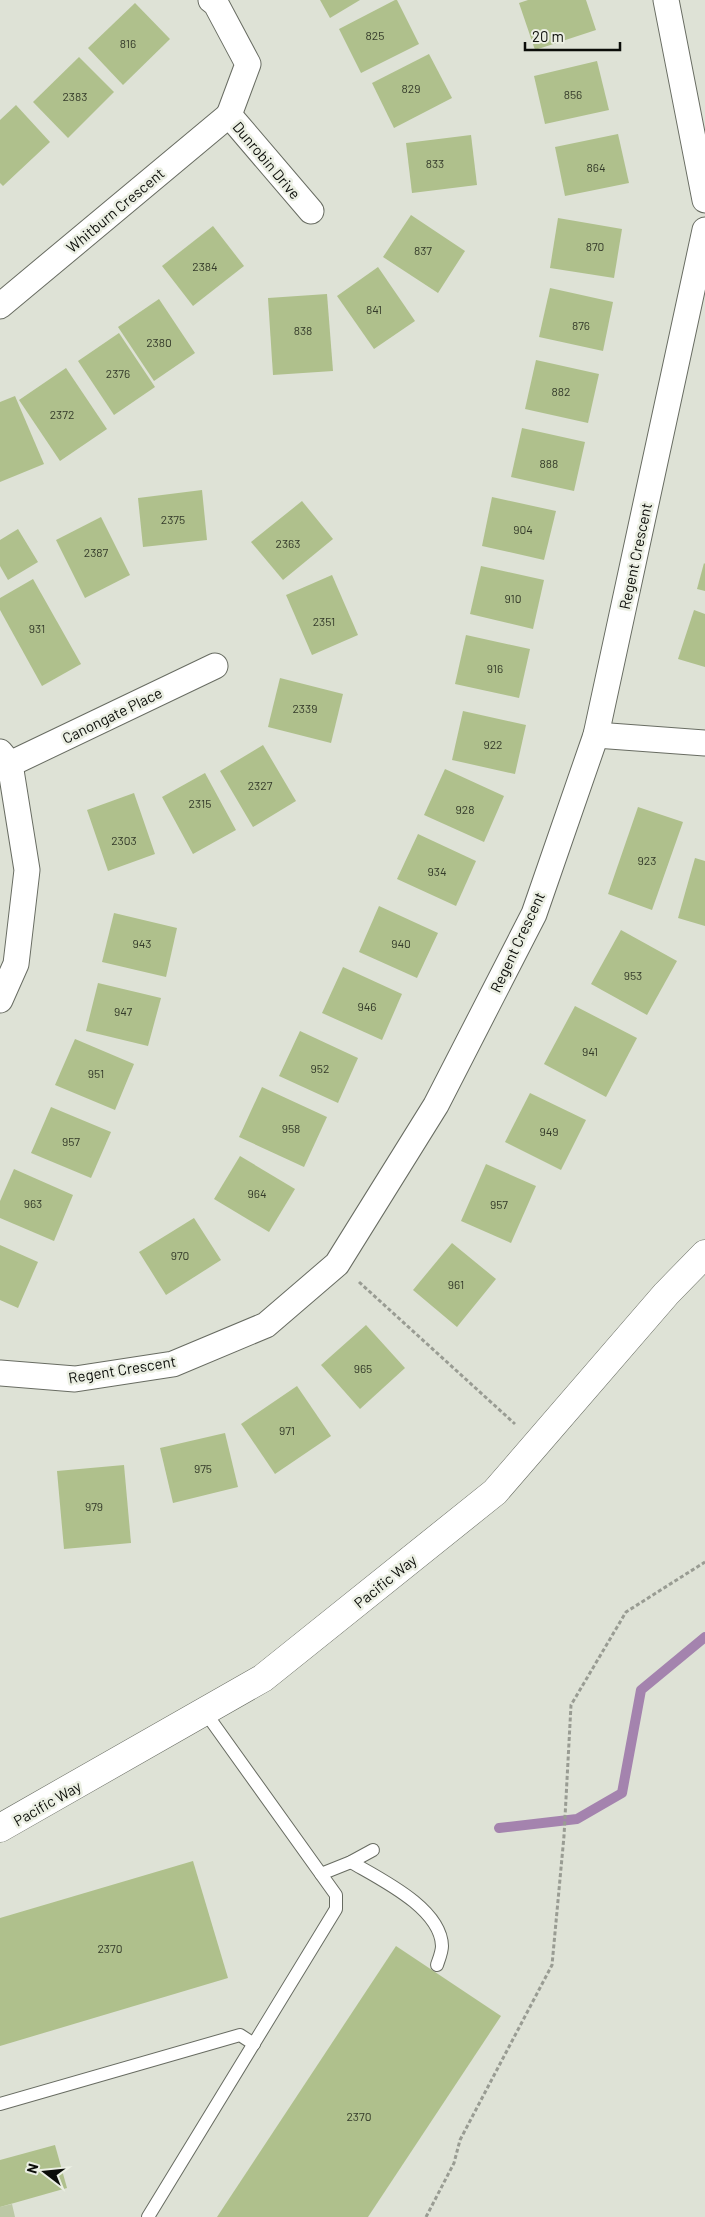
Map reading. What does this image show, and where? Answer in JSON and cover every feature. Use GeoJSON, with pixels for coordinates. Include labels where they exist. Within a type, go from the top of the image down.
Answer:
{"type":"FeatureCollection","features":[{"type":"Feature","properties":{"kind":"street","name":"Dunrobin Drive"},"geometry":{"type":"LineString","coordinates":[[212,0],[216,4],[248,64],[229,115],[311,211]]}},
{"type":"Feature","properties":{"kind":"street"},"geometry":{"type":"LineString","coordinates":[[666,0],[705,200]]}},
{"type":"Feature","properties":{"kind":"street","name":"Whitburn Crescent"},"geometry":{"type":"LineString","coordinates":[[0,306],[229,115]]}},
{"type":"Feature","properties":{"kind":"street","name":"Regent Crescent"},"geometry":{"type":"LineString","coordinates":[[0,1373],[75,1379],[173,1364],[266,1325],[337,1264],[436,1105],[534,914],[596,735],[705,230]]}},
{"type":"Feature","properties":{"kind":"street","name":"Canongate Place"},"geometry":{"type":"LineString","coordinates":[[5,758],[214,666]]}},
{"type":"Feature","properties":{"kind":"street"},"geometry":{"type":"LineString","coordinates":[[596,735],[705,743]]}},
{"type":"Feature","properties":{"kind":"street"},"geometry":{"type":"LineString","coordinates":[[0,1000],[16,964],[26,870],[5,758]]}},
{"type":"Feature","properties":{"kind":"street","name":"Pacific Way"},"geometry":{"type":"LineString","coordinates":[[0,1828],[264,1678],[495,1492],[666,1294],[705,1254]]}},
{"type":"Feature","properties":{"kind":"lane"},"geometry":{"type":"LineString","coordinates":[[148,2217],[336,1909],[336,1895],[206,1712]]}},
{"type":"Feature","properties":{"kind":"lane"},"geometry":{"type":"LineString","coordinates":[[321,1874],[351,1862],[373,1850]]}},
{"type":"Feature","properties":{"kind":"lane"},"geometry":{"type":"LineString","coordinates":[[351,1862],[413,1900],[434,1921],[442,1946],[437,1965]]}},
{"type":"Feature","properties":{"kind":"lane"},"geometry":{"type":"LineString","coordinates":[[0,2104],[240,2035],[254,2044]]}},
{"type":"Feature","properties":{"kind":"path"},"geometry":{"type":"LineString","coordinates":[[358,1282],[515,1424]]}},
{"type":"Feature","properties":{"kind":"path"},"geometry":{"type":"LineString","coordinates":[[426,2217],[454,2163],[460,2140],[552,1965],[564,1836],[571,1704],[626,1612],[705,1562]]}},
{"type":"Feature","properties":{"kind":"green space"},"geometry":{"type":"Polygon","coordinates":[[[12,2204],[15,2217],[0,2217],[0,2207],[12,2204]]]}},
{"type":"Feature","properties":{"kind":"building"},"geometry":{"type":"Polygon","coordinates":[[[320,0],[360,0],[330,18],[320,0]]]}},
{"type":"Feature","properties":{"kind":"building"},"geometry":{"type":"Polygon","coordinates":[[[397,0],[419,44],[361,73],[339,29],[397,0]]]}},
{"type":"Feature","properties":{"kind":"building"},"geometry":{"type":"Polygon","coordinates":[[[528,0],[586,0],[596,30],[535,50],[519,3],[528,0]]]}},
{"type":"Feature","properties":{"kind":"building"},"geometry":{"type":"Polygon","coordinates":[[[135,3],[170,39],[123,85],[88,48],[135,3]]]}},
{"type":"Feature","properties":{"kind":"building"},"geometry":{"type":"Polygon","coordinates":[[[429,54],[452,98],[394,128],[372,83],[429,54]]]}},
{"type":"Feature","properties":{"kind":"building"},"geometry":{"type":"Polygon","coordinates":[[[79,57],[114,92],[68,138],[33,102],[79,57]]]}},
{"type":"Feature","properties":{"kind":"building"},"geometry":{"type":"Polygon","coordinates":[[[597,61],[609,110],[545,124],[534,76],[597,61]]]}},
{"type":"Feature","properties":{"kind":"building"},"geometry":{"type":"Polygon","coordinates":[[[16,105],[50,142],[3,186],[0,183],[0,120],[16,105]]]}},
{"type":"Feature","properties":{"kind":"building"},"geometry":{"type":"Polygon","coordinates":[[[618,134],[629,183],[565,196],[555,147],[618,134]]]}},
{"type":"Feature","properties":{"kind":"building"},"geometry":{"type":"Polygon","coordinates":[[[471,135],[477,185],[412,193],[406,143],[471,135]]]}},
{"type":"Feature","properties":{"kind":"building"},"geometry":{"type":"Polygon","coordinates":[[[411,215],[465,251],[438,293],[383,257],[411,215]]]}},
{"type":"Feature","properties":{"kind":"building"},"geometry":{"type":"Polygon","coordinates":[[[558,218],[622,229],[614,278],[550,268],[558,218]]]}},
{"type":"Feature","properties":{"kind":"building"},"geometry":{"type":"Polygon","coordinates":[[[213,226],[244,266],[193,306],[162,266],[213,226]]]}},
{"type":"Feature","properties":{"kind":"building"},"geometry":{"type":"Polygon","coordinates":[[[378,267],[415,321],[374,349],[337,296],[378,267]]]}},
{"type":"Feature","properties":{"kind":"building"},"geometry":{"type":"Polygon","coordinates":[[[550,288],[613,302],[603,351],[539,337],[550,288]]]}},
{"type":"Feature","properties":{"kind":"building"},"geometry":{"type":"Polygon","coordinates":[[[327,294],[333,371],[273,375],[268,298],[327,294]]]}},
{"type":"Feature","properties":{"kind":"building"},"geometry":{"type":"Polygon","coordinates":[[[159,299],[195,353],[154,381],[118,327],[159,299]]]}},
{"type":"Feature","properties":{"kind":"building"},"geometry":{"type":"Polygon","coordinates":[[[119,333],[155,387],[114,415],[78,361],[119,333]]]}},
{"type":"Feature","properties":{"kind":"building"},"geometry":{"type":"Polygon","coordinates":[[[536,360],[599,374],[588,423],[525,409],[536,360]]]}},
{"type":"Feature","properties":{"kind":"building"},"geometry":{"type":"Polygon","coordinates":[[[66,368],[107,429],[60,461],[19,400],[66,368]]]}},
{"type":"Feature","properties":{"kind":"building"},"geometry":{"type":"Polygon","coordinates":[[[15,396],[44,464],[0,482],[0,402],[15,396]]]}},
{"type":"Feature","properties":{"kind":"building"},"geometry":{"type":"Polygon","coordinates":[[[522,428],[585,442],[574,491],[511,477],[522,428]]]}},
{"type":"Feature","properties":{"kind":"building"},"geometry":{"type":"Polygon","coordinates":[[[202,490],[207,540],[143,547],[138,498],[202,490]]]}},
{"type":"Feature","properties":{"kind":"building"},"geometry":{"type":"Polygon","coordinates":[[[492,497],[556,511],[544,560],[482,546],[492,497]]]}},
{"type":"Feature","properties":{"kind":"building"},"geometry":{"type":"Polygon","coordinates":[[[302,501],[333,539],[283,580],[251,542],[302,501]]]}},
{"type":"Feature","properties":{"kind":"building"},"geometry":{"type":"Polygon","coordinates":[[[101,517],[130,575],[85,598],[56,540],[101,517]]]}},
{"type":"Feature","properties":{"kind":"building"},"geometry":{"type":"Polygon","coordinates":[[[18,529],[38,562],[8,580],[0,566],[0,540],[18,529]]]}},
{"type":"Feature","properties":{"kind":"building"},"geometry":{"type":"Polygon","coordinates":[[[705,564],[705,591],[697,589],[705,564]]]}},
{"type":"Feature","properties":{"kind":"building"},"geometry":{"type":"Polygon","coordinates":[[[481,566],[544,580],[533,629],[470,614],[481,566]]]}},
{"type":"Feature","properties":{"kind":"building"},"geometry":{"type":"Polygon","coordinates":[[[332,575],[358,635],[312,655],[286,595],[332,575]]]}},
{"type":"Feature","properties":{"kind":"building"},"geometry":{"type":"Polygon","coordinates":[[[33,579],[81,664],[42,686],[0,610],[0,598],[33,579]]]}},
{"type":"Feature","properties":{"kind":"building"},"geometry":{"type":"Polygon","coordinates":[[[694,610],[705,614],[705,667],[678,659],[694,610]]]}},
{"type":"Feature","properties":{"kind":"building"},"geometry":{"type":"Polygon","coordinates":[[[466,635],[530,649],[519,698],[455,684],[466,635]]]}},
{"type":"Feature","properties":{"kind":"building"},"geometry":{"type":"Polygon","coordinates":[[[280,678],[343,694],[331,743],[268,727],[280,678]]]}},
{"type":"Feature","properties":{"kind":"building"},"geometry":{"type":"Polygon","coordinates":[[[463,711],[526,725],[515,774],[452,760],[463,711]]]}},
{"type":"Feature","properties":{"kind":"building"},"geometry":{"type":"Polygon","coordinates":[[[263,745],[296,801],[253,827],[220,771],[263,745]]]}},
{"type":"Feature","properties":{"kind":"building"},"geometry":{"type":"Polygon","coordinates":[[[445,769],[504,796],[484,842],[424,815],[445,769]]]}},
{"type":"Feature","properties":{"kind":"building"},"geometry":{"type":"Polygon","coordinates":[[[205,773],[236,830],[193,854],[162,797],[205,773]]]}},
{"type":"Feature","properties":{"kind":"building"},"geometry":{"type":"Polygon","coordinates":[[[134,793],[155,854],[108,871],[87,810],[134,793]]]}},
{"type":"Feature","properties":{"kind":"building"},"geometry":{"type":"Polygon","coordinates":[[[638,807],[683,822],[652,910],[608,894],[638,807]]]}},
{"type":"Feature","properties":{"kind":"building"},"geometry":{"type":"Polygon","coordinates":[[[418,834],[476,861],[456,906],[397,879],[418,834]]]}},
{"type":"Feature","properties":{"kind":"building"},"geometry":{"type":"Polygon","coordinates":[[[695,858],[705,861],[705,926],[678,918],[695,858]]]}},
{"type":"Feature","properties":{"kind":"building"},"geometry":{"type":"Polygon","coordinates":[[[379,906],[438,933],[417,978],[359,952],[379,906]]]}},
{"type":"Feature","properties":{"kind":"building"},"geometry":{"type":"Polygon","coordinates":[[[114,913],[177,928],[166,977],[102,962],[114,913]]]}},
{"type":"Feature","properties":{"kind":"building"},"geometry":{"type":"Polygon","coordinates":[[[621,930],[677,961],[647,1015],[591,984],[621,930]]]}},
{"type":"Feature","properties":{"kind":"building"},"geometry":{"type":"Polygon","coordinates":[[[343,967],[402,994],[382,1040],[322,1013],[343,967]]]}},
{"type":"Feature","properties":{"kind":"building"},"geometry":{"type":"Polygon","coordinates":[[[98,983],[161,998],[148,1046],[86,1031],[98,983]]]}},
{"type":"Feature","properties":{"kind":"building"},"geometry":{"type":"Polygon","coordinates":[[[575,1006],[637,1038],[606,1097],[544,1064],[575,1006]]]}},
{"type":"Feature","properties":{"kind":"building"},"geometry":{"type":"Polygon","coordinates":[[[300,1031],[358,1058],[338,1103],[279,1076],[300,1031]]]}},
{"type":"Feature","properties":{"kind":"building"},"geometry":{"type":"Polygon","coordinates":[[[75,1039],[134,1064],[115,1110],[55,1085],[75,1039]]]}},
{"type":"Feature","properties":{"kind":"building"},"geometry":{"type":"Polygon","coordinates":[[[262,1087],[327,1117],[304,1167],[239,1137],[262,1087]]]}},
{"type":"Feature","properties":{"kind":"building"},"geometry":{"type":"Polygon","coordinates":[[[530,1093],[586,1120],[561,1170],[505,1142],[530,1093]]]}},
{"type":"Feature","properties":{"kind":"building"},"geometry":{"type":"Polygon","coordinates":[[[51,1107],[111,1132],[91,1178],[31,1153],[51,1107]]]}},
{"type":"Feature","properties":{"kind":"building"},"geometry":{"type":"Polygon","coordinates":[[[240,1156],[295,1189],[269,1232],[214,1199],[240,1156]]]}},
{"type":"Feature","properties":{"kind":"building"},"geometry":{"type":"Polygon","coordinates":[[[486,1164],[536,1186],[511,1243],[461,1221],[486,1164]]]}},
{"type":"Feature","properties":{"kind":"building"},"geometry":{"type":"Polygon","coordinates":[[[14,1169],[73,1195],[54,1241],[0,1218],[0,1201],[14,1169]]]}},
{"type":"Feature","properties":{"kind":"building"},"geometry":{"type":"Polygon","coordinates":[[[194,1218],[221,1260],[166,1295],[139,1252],[194,1218]]]}},
{"type":"Feature","properties":{"kind":"building"},"geometry":{"type":"Polygon","coordinates":[[[452,1243],[496,1279],[457,1327],[413,1290],[452,1243]]]}},
{"type":"Feature","properties":{"kind":"building"},"geometry":{"type":"Polygon","coordinates":[[[0,1245],[38,1262],[18,1308],[0,1300],[0,1245]]]}},
{"type":"Feature","properties":{"kind":"building"},"geometry":{"type":"Polygon","coordinates":[[[366,1325],[405,1368],[360,1409],[321,1365],[366,1325]]]}},
{"type":"Feature","properties":{"kind":"building"},"geometry":{"type":"Polygon","coordinates":[[[297,1386],[331,1436],[275,1474],[241,1424],[297,1386]]]}},
{"type":"Feature","properties":{"kind":"building"},"geometry":{"type":"Polygon","coordinates":[[[225,1433],[238,1487],[173,1503],[160,1448],[225,1433]]]}},
{"type":"Feature","properties":{"kind":"building"},"geometry":{"type":"Polygon","coordinates":[[[124,1465],[131,1543],[64,1549],[57,1471],[124,1465]]]}},
{"type":"Feature","properties":{"kind":"building"},"geometry":{"type":"Polygon","coordinates":[[[193,1861],[228,1978],[0,2046],[0,1918],[193,1861]]]}},
{"type":"Feature","properties":{"kind":"building"},"geometry":{"type":"Polygon","coordinates":[[[396,1946],[501,2016],[368,2217],[217,2217],[396,1946]]]}},
{"type":"Feature","properties":{"kind":"building"},"geometry":{"type":"Polygon","coordinates":[[[55,2145],[67,2188],[0,2207],[0,2160],[55,2145]]]}},
{"type":"Feature","properties":{"kind":"waterway"},"geometry":{"type":"LineString","coordinates":[[499,1828],[577,1819],[622,1793],[641,1690],[705,1637]]}}]}
